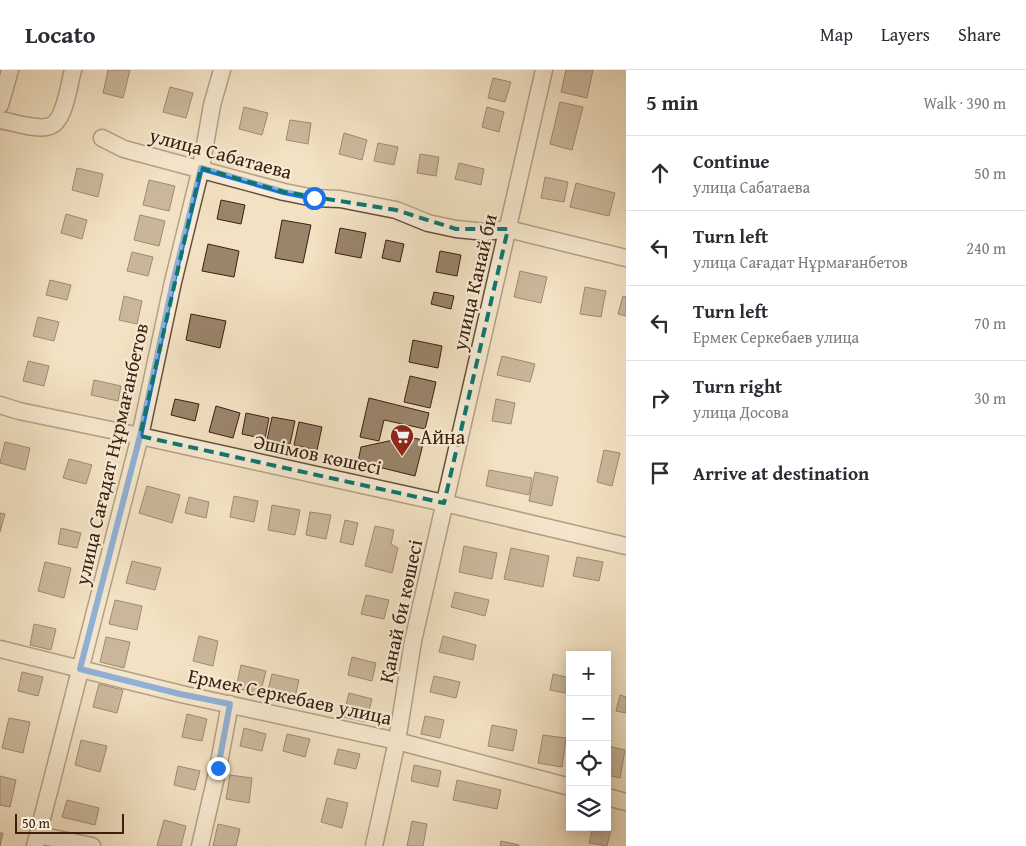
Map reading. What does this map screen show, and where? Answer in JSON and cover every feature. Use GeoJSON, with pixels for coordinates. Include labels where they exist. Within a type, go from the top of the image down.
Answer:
{"type":"FeatureCollection","features":[{"type":"Feature","properties":{"kind":"street"},"geometry":{"type":"LineString","coordinates":[[0,105],[10,70]]}},
{"type":"Feature","properties":{"kind":"street"},"geometry":{"type":"LineString","coordinates":[[0,120],[32,127],[50,126],[55,123],[61,116],[73,70]]}},
{"type":"Feature","properties":{"kind":"street","name":"улица Сағадат Нұрмағанбетов"},"geometry":{"type":"LineString","coordinates":[[36,840],[140,436],[173,282],[201,168],[212,105],[222,70]]}},
{"type":"Feature","properties":{"kind":"street","name":"улица Канай би"},"geometry":{"type":"LineString","coordinates":[[444,503],[544,70]]}},
{"type":"Feature","properties":{"kind":"street","name":"улица Сабатаева"},"geometry":{"type":"LineString","coordinates":[[102,138],[124,149],[201,168],[284,192],[314,198],[340,199],[396,210],[428,223],[456,229],[486,232],[508,229]]}},
{"type":"Feature","properties":{"kind":"street"},"geometry":{"type":"LineString","coordinates":[[508,229],[626,258]]}},
{"type":"Feature","properties":{"kind":"street","name":"Әшімов көшесі"},"geometry":{"type":"LineString","coordinates":[[0,405],[19,411],[444,503],[626,546]]}},
{"type":"Feature","properties":{"kind":"street","name":"Қанай би көшесі"},"geometry":{"type":"LineString","coordinates":[[374,846],[397,740],[413,641],[444,503]]}},
{"type":"Feature","properties":{"kind":"street","name":"Ермек Серкебаев улица"},"geometry":{"type":"LineString","coordinates":[[0,648],[180,694],[397,740],[566,786]]}},
{"type":"Feature","properties":{"kind":"street"},"geometry":{"type":"LineString","coordinates":[[200,846],[230,704]]}},
{"type":"Feature","properties":{"kind":"street"},"geometry":{"type":"LineString","coordinates":[[611,798],[626,802]]}},
{"type":"Feature","properties":{"kind":"street"},"geometry":{"type":"LineString","coordinates":[[36,840],[92,846]]}},
{"type":"Feature","properties":{"kind":"highlighted area"},"geometry":{"type":"Polygon","coordinates":[[[201,168],[284,192],[396,210],[456,229],[508,229],[444,503],[140,436],[201,168]]]}},
{"type":"Feature","properties":{"kind":"building"},"geometry":{"type":"Polygon","coordinates":[[[108,70],[130,70],[123,98],[103,93],[108,70]]]}},
{"type":"Feature","properties":{"kind":"building"},"geometry":{"type":"Polygon","coordinates":[[[566,70],[593,70],[587,98],[561,92],[566,70]]]}},
{"type":"Feature","properties":{"kind":"building"},"geometry":{"type":"Polygon","coordinates":[[[493,78],[511,82],[505,102],[488,98],[493,78]]]}},
{"type":"Feature","properties":{"kind":"building"},"geometry":{"type":"Polygon","coordinates":[[[170,87],[193,93],[186,118],[163,112],[170,87]]]}},
{"type":"Feature","properties":{"kind":"building"},"geometry":{"type":"Polygon","coordinates":[[[560,102],[583,107],[572,150],[550,144],[560,102]]]}},
{"type":"Feature","properties":{"kind":"building"},"geometry":{"type":"Polygon","coordinates":[[[244,107],[268,113],[262,135],[239,129],[244,107]]]}},
{"type":"Feature","properties":{"kind":"building"},"geometry":{"type":"Polygon","coordinates":[[[487,107],[504,112],[499,132],[482,127],[487,107]]]}},
{"type":"Feature","properties":{"kind":"building"},"geometry":{"type":"Polygon","coordinates":[[[290,120],[311,123],[308,144],[286,140],[290,120]]]}},
{"type":"Feature","properties":{"kind":"building"},"geometry":{"type":"Polygon","coordinates":[[[344,133],[367,140],[362,160],[339,154],[344,133]]]}},
{"type":"Feature","properties":{"kind":"building"},"geometry":{"type":"Polygon","coordinates":[[[378,143],[398,147],[394,165],[374,161],[378,143]]]}},
{"type":"Feature","properties":{"kind":"building"},"geometry":{"type":"Polygon","coordinates":[[[420,154],[439,157],[436,176],[417,173],[420,154]]]}},
{"type":"Feature","properties":{"kind":"building"},"geometry":{"type":"Polygon","coordinates":[[[459,163],[484,169],[481,185],[455,179],[459,163]]]}},
{"type":"Feature","properties":{"kind":"building"},"geometry":{"type":"Polygon","coordinates":[[[77,168],[103,174],[98,197],[72,190],[77,168]]]}},
{"type":"Feature","properties":{"kind":"building"},"geometry":{"type":"Polygon","coordinates":[[[545,177],[568,182],[564,202],[541,198],[545,177]]]}},
{"type":"Feature","properties":{"kind":"building"},"geometry":{"type":"Polygon","coordinates":[[[149,180],[175,186],[169,211],[143,205],[149,180]]]}},
{"type":"Feature","properties":{"kind":"building"},"geometry":{"type":"Polygon","coordinates":[[[576,183],[615,193],[609,216],[570,207],[576,183]]]}},
{"type":"Feature","properties":{"kind":"building"},"geometry":{"type":"Polygon","coordinates":[[[221,200],[245,205],[241,224],[217,219],[221,200]]]}},
{"type":"Feature","properties":{"kind":"building"},"geometry":{"type":"Polygon","coordinates":[[[66,214],[87,220],[82,239],[61,233],[66,214]]]}},
{"type":"Feature","properties":{"kind":"building"},"geometry":{"type":"Polygon","coordinates":[[[140,215],[165,221],[159,246],[134,240],[140,215]]]}},
{"type":"Feature","properties":{"kind":"building"},"geometry":{"type":"Polygon","coordinates":[[[282,220],[311,225],[303,263],[275,258],[282,220]]]}},
{"type":"Feature","properties":{"kind":"building"},"geometry":{"type":"Polygon","coordinates":[[[340,228],[366,233],[361,258],[335,253],[340,228]]]}},
{"type":"Feature","properties":{"kind":"building"},"geometry":{"type":"Polygon","coordinates":[[[386,240],[404,244],[400,262],[382,258],[386,240]]]}},
{"type":"Feature","properties":{"kind":"building"},"geometry":{"type":"Polygon","coordinates":[[[208,244],[239,251],[234,277],[202,271],[208,244]]]}},
{"type":"Feature","properties":{"kind":"building"},"geometry":{"type":"Polygon","coordinates":[[[440,251],[461,255],[457,276],[436,272],[440,251]]]}},
{"type":"Feature","properties":{"kind":"building"},"geometry":{"type":"Polygon","coordinates":[[[132,252],[153,257],[148,276],[127,271],[132,252]]]}},
{"type":"Feature","properties":{"kind":"building"},"geometry":{"type":"Polygon","coordinates":[[[520,271],[547,277],[541,303],[514,297],[520,271]]]}},
{"type":"Feature","properties":{"kind":"building"},"geometry":{"type":"Polygon","coordinates":[[[50,280],[71,285],[67,300],[46,295],[50,280]]]}},
{"type":"Feature","properties":{"kind":"building"},"geometry":{"type":"Polygon","coordinates":[[[585,287],[606,291],[601,317],[580,314],[585,287]]]}},
{"type":"Feature","properties":{"kind":"building"},"geometry":{"type":"Polygon","coordinates":[[[434,292],[454,296],[451,309],[431,304],[434,292]]]}},
{"type":"Feature","properties":{"kind":"building"},"geometry":{"type":"Polygon","coordinates":[[[124,296],[142,301],[137,324],[119,320],[124,296]]]}},
{"type":"Feature","properties":{"kind":"building"},"geometry":{"type":"Polygon","coordinates":[[[623,296],[626,297],[626,316],[618,314],[623,296]]]}},
{"type":"Feature","properties":{"kind":"building"},"geometry":{"type":"Polygon","coordinates":[[[191,314],[226,321],[220,348],[186,340],[191,314]]]}},
{"type":"Feature","properties":{"kind":"building"},"geometry":{"type":"Polygon","coordinates":[[[38,317],[59,322],[54,341],[33,336],[38,317]]]}},
{"type":"Feature","properties":{"kind":"building"},"geometry":{"type":"Polygon","coordinates":[[[413,340],[442,346],[438,368],[409,362],[413,340]]]}},
{"type":"Feature","properties":{"kind":"building"},"geometry":{"type":"Polygon","coordinates":[[[502,356],[535,364],[530,382],[497,375],[502,356]]]}},
{"type":"Feature","properties":{"kind":"building"},"geometry":{"type":"Polygon","coordinates":[[[28,361],[49,366],[44,386],[23,381],[28,361]]]}},
{"type":"Feature","properties":{"kind":"building"},"geometry":{"type":"Polygon","coordinates":[[[410,376],[436,382],[430,408],[404,402],[410,376]]]}},
{"type":"Feature","properties":{"kind":"building"},"geometry":{"type":"Polygon","coordinates":[[[94,380],[121,386],[118,401],[91,395],[94,380]]]}},
{"type":"Feature","properties":{"kind":"building"},"geometry":{"type":"Polygon","coordinates":[[[369,398],[429,413],[425,429],[384,420],[379,441],[360,437],[369,398]]]}},
{"type":"Feature","properties":{"kind":"building"},"geometry":{"type":"Polygon","coordinates":[[[175,399],[199,404],[195,421],[171,415],[175,399]]]}},
{"type":"Feature","properties":{"kind":"building"},"geometry":{"type":"Polygon","coordinates":[[[496,399],[515,403],[511,424],[492,421],[496,399]]]}},
{"type":"Feature","properties":{"kind":"building"},"geometry":{"type":"Polygon","coordinates":[[[216,406],[240,413],[233,438],[209,432],[216,406]]]}},
{"type":"Feature","properties":{"kind":"building"},"geometry":{"type":"Polygon","coordinates":[[[246,413],[269,418],[265,439],[242,434],[246,413]]]}},
{"type":"Feature","properties":{"kind":"building"},"geometry":{"type":"Polygon","coordinates":[[[272,417],[295,421],[290,444],[267,440],[272,417]]]}},
{"type":"Feature","properties":{"kind":"building"},"geometry":{"type":"Polygon","coordinates":[[[299,422],[322,427],[317,450],[294,445],[299,422]]]}},
{"type":"Feature","properties":{"kind":"building"},"geometry":{"type":"Polygon","coordinates":[[[407,437],[424,440],[415,476],[358,462],[361,447],[407,437]]]}},
{"type":"Feature","properties":{"kind":"building"},"geometry":{"type":"Polygon","coordinates":[[[5,442],[30,448],[25,470],[0,463],[5,442]]]}},
{"type":"Feature","properties":{"kind":"building"},"geometry":{"type":"Polygon","coordinates":[[[604,450],[620,453],[612,486],[597,482],[604,450]]]}},
{"type":"Feature","properties":{"kind":"building"},"geometry":{"type":"Polygon","coordinates":[[[69,459],[92,465],[86,484],[63,478],[69,459]]]}},
{"type":"Feature","properties":{"kind":"building"},"geometry":{"type":"Polygon","coordinates":[[[489,470],[532,478],[529,495],[486,486],[489,470]]]}},
{"type":"Feature","properties":{"kind":"building"},"geometry":{"type":"Polygon","coordinates":[[[535,472],[558,477],[552,506],[529,501],[535,472]]]}},
{"type":"Feature","properties":{"kind":"building"},"geometry":{"type":"Polygon","coordinates":[[[147,486],[180,495],[172,523],[139,513],[147,486]]]}},
{"type":"Feature","properties":{"kind":"building"},"geometry":{"type":"Polygon","coordinates":[[[234,496],[258,501],[254,522],[230,517],[234,496]]]}},
{"type":"Feature","properties":{"kind":"building"},"geometry":{"type":"Polygon","coordinates":[[[189,497],[209,502],[206,518],[185,513],[189,497]]]}},
{"type":"Feature","properties":{"kind":"building"},"geometry":{"type":"Polygon","coordinates":[[[272,505],[300,510],[295,535],[268,530],[272,505]]]}},
{"type":"Feature","properties":{"kind":"building"},"geometry":{"type":"Polygon","coordinates":[[[310,512],[331,515],[326,539],[306,535],[310,512]]]}},
{"type":"Feature","properties":{"kind":"building"},"geometry":{"type":"Polygon","coordinates":[[[0,513],[5,514],[0,532],[0,513]]]}},
{"type":"Feature","properties":{"kind":"building"},"geometry":{"type":"Polygon","coordinates":[[[345,520],[358,523],[353,545],[340,542],[345,520]]]}},
{"type":"Feature","properties":{"kind":"building"},"geometry":{"type":"Polygon","coordinates":[[[375,526],[394,530],[391,544],[398,548],[392,573],[365,566],[375,526]]]}},
{"type":"Feature","properties":{"kind":"building"},"geometry":{"type":"Polygon","coordinates":[[[61,528],[81,533],[77,548],[58,544],[61,528]]]}},
{"type":"Feature","properties":{"kind":"building"},"geometry":{"type":"Polygon","coordinates":[[[464,546],[497,553],[492,579],[459,572],[464,546]]]}},
{"type":"Feature","properties":{"kind":"building"},"geometry":{"type":"Polygon","coordinates":[[[511,548],[549,556],[543,587],[504,579],[511,548]]]}},
{"type":"Feature","properties":{"kind":"building"},"geometry":{"type":"Polygon","coordinates":[[[577,557],[603,562],[599,581],[573,576],[577,557]]]}},
{"type":"Feature","properties":{"kind":"building"},"geometry":{"type":"Polygon","coordinates":[[[132,561],[161,568],[155,590],[126,583],[132,561]]]}},
{"type":"Feature","properties":{"kind":"building"},"geometry":{"type":"Polygon","coordinates":[[[45,562],[71,568],[64,598],[38,591],[45,562]]]}},
{"type":"Feature","properties":{"kind":"building"},"geometry":{"type":"Polygon","coordinates":[[[455,592],[489,600],[485,616],[451,607],[455,592]]]}},
{"type":"Feature","properties":{"kind":"building"},"geometry":{"type":"Polygon","coordinates":[[[366,595],[389,600],[384,619],[361,614],[366,595]]]}},
{"type":"Feature","properties":{"kind":"building"},"geometry":{"type":"Polygon","coordinates":[[[115,600],[142,606],[137,630],[109,624],[115,600]]]}},
{"type":"Feature","properties":{"kind":"building"},"geometry":{"type":"Polygon","coordinates":[[[34,624],[56,629],[51,650],[30,645],[34,624]]]}},
{"type":"Feature","properties":{"kind":"building"},"geometry":{"type":"Polygon","coordinates":[[[199,636],[218,641],[213,666],[193,661],[199,636]]]}},
{"type":"Feature","properties":{"kind":"building"},"geometry":{"type":"Polygon","coordinates":[[[443,636],[476,645],[473,660],[439,652],[443,636]]]}},
{"type":"Feature","properties":{"kind":"building"},"geometry":{"type":"Polygon","coordinates":[[[106,637],[130,642],[124,668],[100,662],[106,637]]]}},
{"type":"Feature","properties":{"kind":"building"},"geometry":{"type":"Polygon","coordinates":[[[352,657],[376,663],[372,681],[348,675],[352,657]]]}},
{"type":"Feature","properties":{"kind":"building"},"geometry":{"type":"Polygon","coordinates":[[[241,665],[266,671],[260,694],[236,688],[241,665]]]}},
{"type":"Feature","properties":{"kind":"building"},"geometry":{"type":"Polygon","coordinates":[[[22,672],[43,677],[38,696],[18,691],[22,672]]]}},
{"type":"Feature","properties":{"kind":"building"},"geometry":{"type":"Polygon","coordinates":[[[272,674],[299,680],[294,701],[267,694],[272,674]]]}},
{"type":"Feature","properties":{"kind":"building"},"geometry":{"type":"Polygon","coordinates":[[[553,674],[566,677],[566,693],[550,690],[553,674]]]}},
{"type":"Feature","properties":{"kind":"building"},"geometry":{"type":"Polygon","coordinates":[[[434,676],[460,682],[456,698],[430,692],[434,676]]]}},
{"type":"Feature","properties":{"kind":"building"},"geometry":{"type":"Polygon","coordinates":[[[99,684],[123,690],[117,713],[93,707],[99,684]]]}},
{"type":"Feature","properties":{"kind":"building"},"geometry":{"type":"Polygon","coordinates":[[[349,693],[372,699],[366,722],[343,717],[349,693]]]}},
{"type":"Feature","properties":{"kind":"building"},"geometry":{"type":"Polygon","coordinates":[[[620,695],[626,697],[626,713],[616,711],[620,695]]]}},
{"type":"Feature","properties":{"kind":"building"},"geometry":{"type":"Polygon","coordinates":[[[187,714],[207,719],[202,741],[182,737],[187,714]]]}},
{"type":"Feature","properties":{"kind":"building"},"geometry":{"type":"Polygon","coordinates":[[[425,716],[444,720],[440,738],[421,734],[425,716]]]}},
{"type":"Feature","properties":{"kind":"building"},"geometry":{"type":"Polygon","coordinates":[[[9,718],[30,722],[23,753],[2,748],[9,718]]]}},
{"type":"Feature","properties":{"kind":"building"},"geometry":{"type":"Polygon","coordinates":[[[492,725],[517,730],[513,751],[488,746],[492,725]]]}},
{"type":"Feature","properties":{"kind":"building"},"geometry":{"type":"Polygon","coordinates":[[[244,728],[266,734],[262,751],[240,746],[244,728]]]}},
{"type":"Feature","properties":{"kind":"building"},"geometry":{"type":"Polygon","coordinates":[[[287,734],[310,739],[305,757],[283,751],[287,734]]]}},
{"type":"Feature","properties":{"kind":"building"},"geometry":{"type":"Polygon","coordinates":[[[543,735],[566,738],[562,767],[538,763],[543,735]]]}},
{"type":"Feature","properties":{"kind":"building"},"geometry":{"type":"Polygon","coordinates":[[[81,740],[107,746],[100,772],[75,765],[81,740]]]}},
{"type":"Feature","properties":{"kind":"building"},"geometry":{"type":"Polygon","coordinates":[[[611,747],[625,750],[620,778],[611,776],[611,747]]]}},
{"type":"Feature","properties":{"kind":"building"},"geometry":{"type":"Polygon","coordinates":[[[338,749],[360,754],[356,769],[334,764],[338,749]]]}},
{"type":"Feature","properties":{"kind":"building"},"geometry":{"type":"Polygon","coordinates":[[[414,765],[441,771],[438,787],[411,781],[414,765]]]}},
{"type":"Feature","properties":{"kind":"building"},"geometry":{"type":"Polygon","coordinates":[[[178,766],[200,771],[195,790],[174,785],[178,766]]]}},
{"type":"Feature","properties":{"kind":"building"},"geometry":{"type":"Polygon","coordinates":[[[230,775],[252,778],[249,803],[226,799],[230,775]]]}},
{"type":"Feature","properties":{"kind":"building"},"geometry":{"type":"Polygon","coordinates":[[[0,776],[16,780],[10,807],[0,805],[0,776]]]}},
{"type":"Feature","properties":{"kind":"building"},"geometry":{"type":"Polygon","coordinates":[[[457,780],[501,790],[497,809],[453,800],[457,780]]]}},
{"type":"Feature","properties":{"kind":"building"},"geometry":{"type":"Polygon","coordinates":[[[327,798],[348,803],[342,828],[321,822],[327,798]]]}},
{"type":"Feature","properties":{"kind":"building"},"geometry":{"type":"Polygon","coordinates":[[[67,800],[99,808],[95,825],[62,817],[67,800]]]}},
{"type":"Feature","properties":{"kind":"building"},"geometry":{"type":"Polygon","coordinates":[[[164,820],[186,826],[181,846],[157,846],[164,820]]]}},
{"type":"Feature","properties":{"kind":"building"},"geometry":{"type":"Polygon","coordinates":[[[412,821],[427,824],[423,846],[407,846],[412,821]]]}},
{"type":"Feature","properties":{"kind":"building"},"geometry":{"type":"Polygon","coordinates":[[[218,824],[240,829],[236,846],[213,846],[218,824]]]}},
{"type":"Feature","properties":{"kind":"building"},"geometry":{"type":"Polygon","coordinates":[[[592,831],[611,831],[607,846],[589,843],[592,831]]]}},
{"type":"Feature","properties":{"kind":"building"},"geometry":{"type":"Polygon","coordinates":[[[0,833],[3,833],[0,846],[0,833]]]}},
{"type":"Feature","properties":{"kind":"building"},"geometry":{"type":"Polygon","coordinates":[[[501,841],[519,845],[519,846],[500,846],[501,841]]]}},
{"type":"Feature","properties":{"kind":"place","name":"Айна"},"geometry":{"type":"Point","coordinates":[402,457]}},
{"type":"Feature","properties":{"kind":"route"},"geometry":{"type":"LineString","coordinates":[[218,768],[230,704],[180,694],[80,669],[140,436],[173,282],[201,168],[284,192],[314,198]]}}]}
